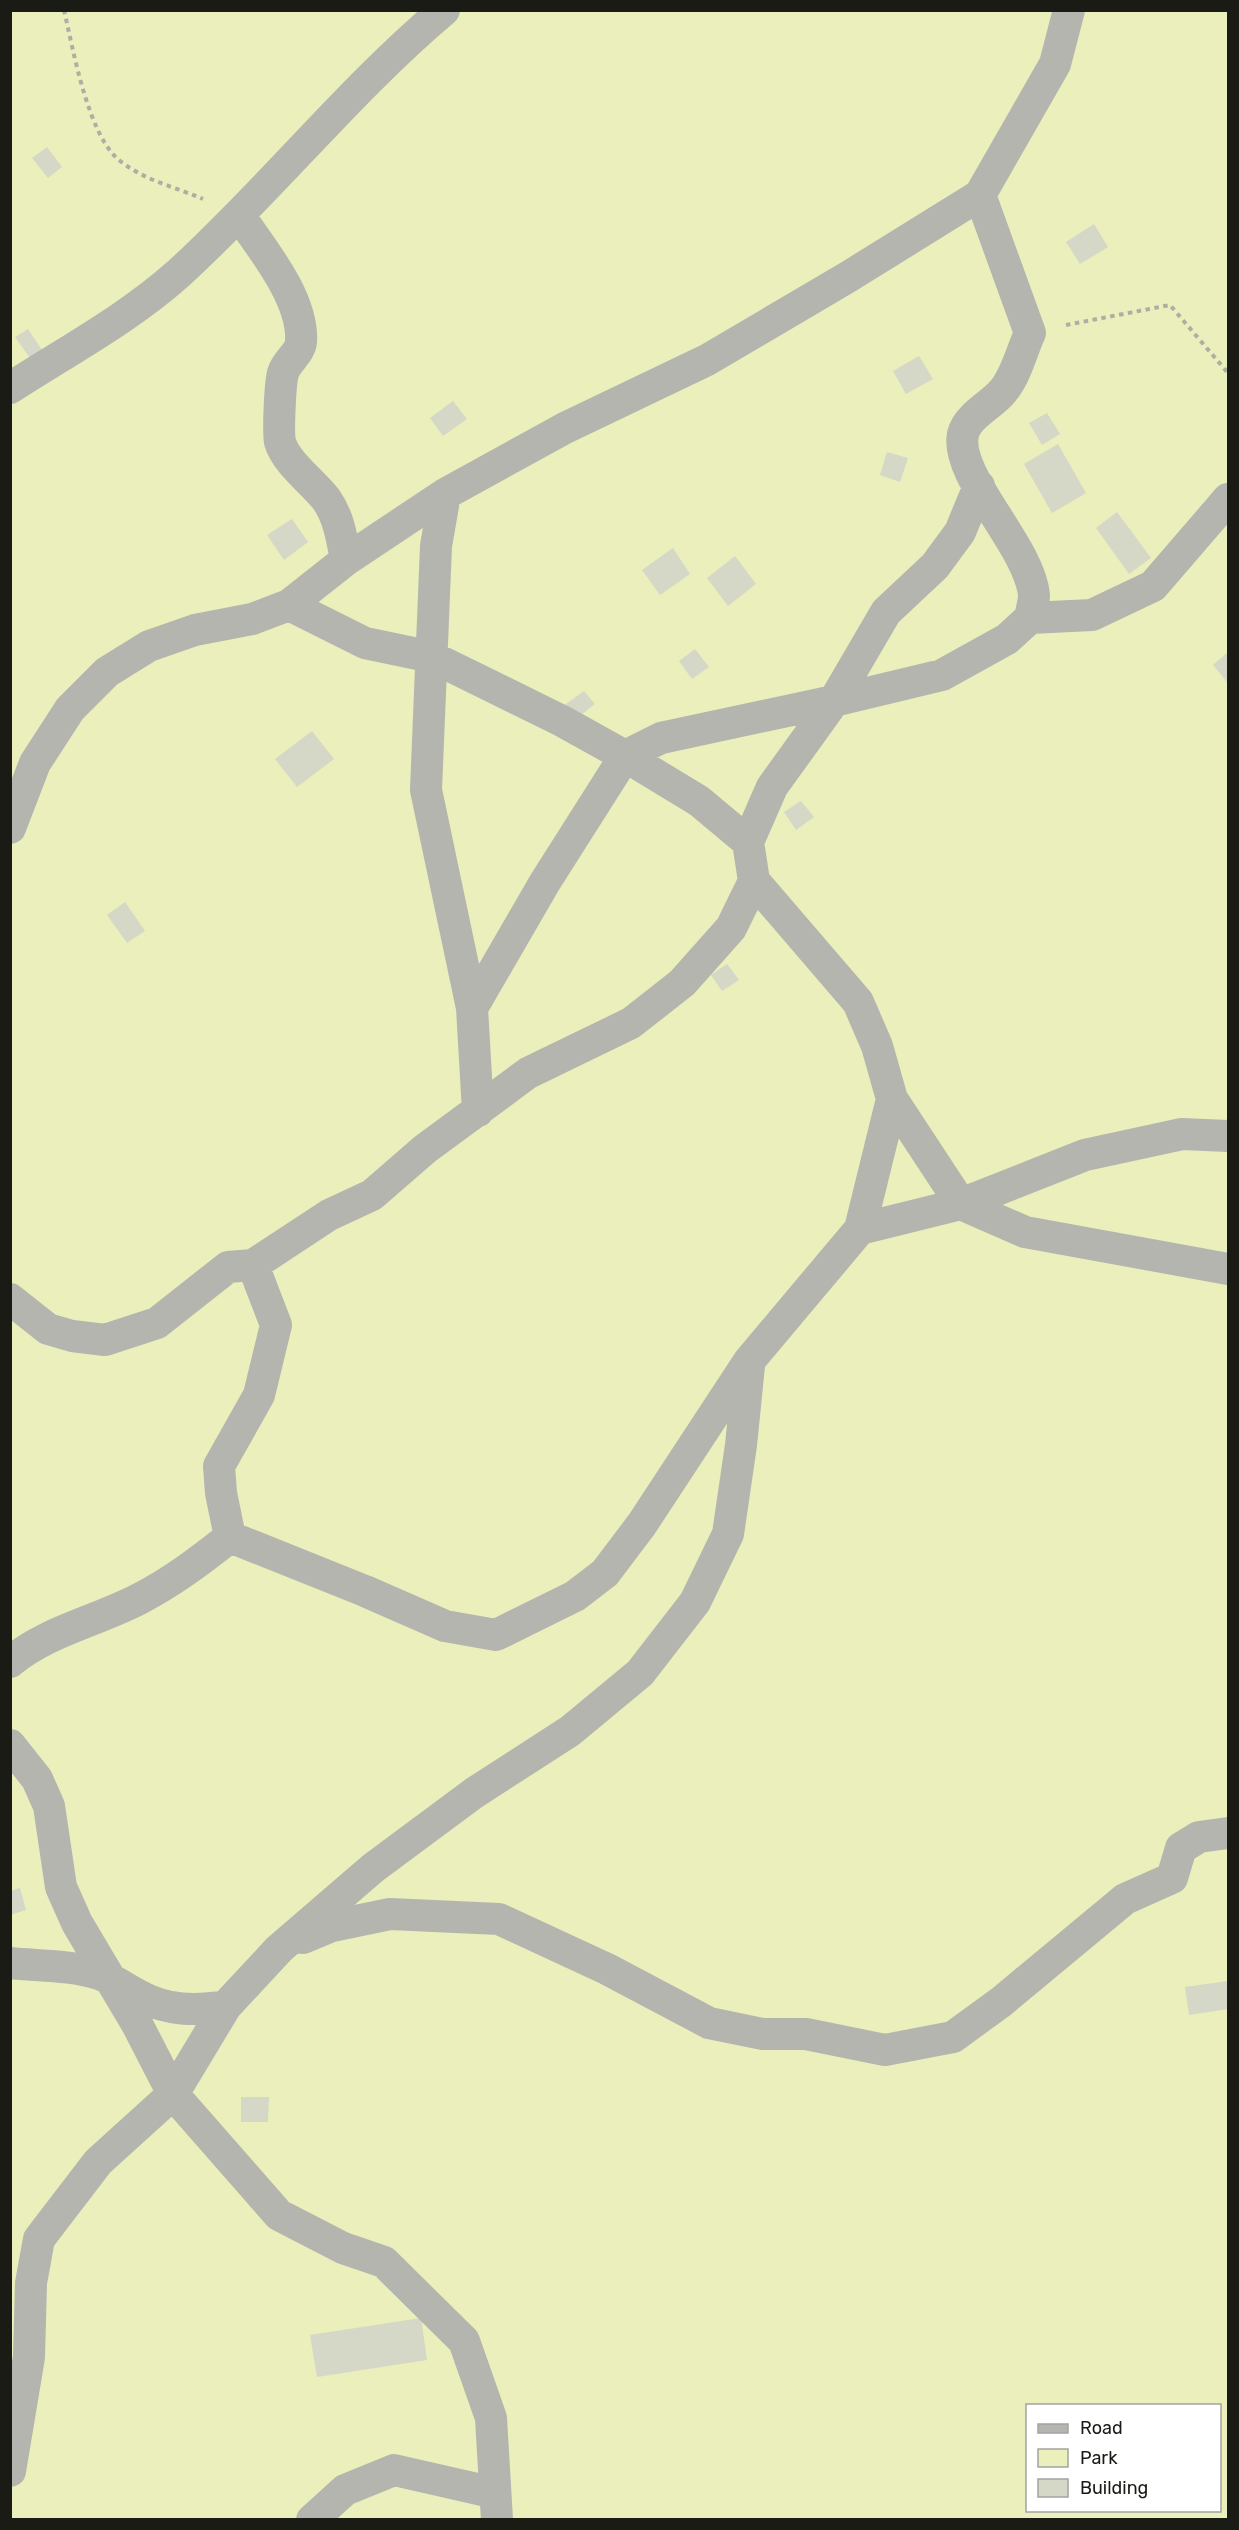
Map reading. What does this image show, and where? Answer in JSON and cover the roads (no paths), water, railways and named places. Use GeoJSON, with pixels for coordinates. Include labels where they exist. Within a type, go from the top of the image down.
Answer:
{"type":"FeatureCollection","features":[{"type":"Feature","properties":{"kind":"street"},"geometry":{"type":"LineString","coordinates":[[10,387],[25,369],[120,318],[161,287],[239,215],[396,51],[444,10]]}},
{"type":"Feature","properties":{"kind":"street"},"geometry":{"type":"LineString","coordinates":[[10,828],[35,763],[70,709],[108,672],[149,646],[195,630],[252,619],[289,605],[346,560],[445,494],[565,428],[707,360],[848,278],[980,195],[1055,64],[1069,10]]}},
{"type":"Feature","properties":{"kind":"street"},"geometry":{"type":"LineString","coordinates":[[472,1008],[545,882],[626,756],[661,738],[942,675],[1007,639],[1030,618],[1034,597],[1020,552],[979,486],[964,455],[963,436],[967,424],[1005,390],[1030,333],[980,195]]}},
{"type":"Feature","properties":{"kind":"street"},"geometry":{"type":"LineString","coordinates":[[239,215],[295,306],[301,343],[283,373],[281,412],[277,427],[281,444],[326,500],[338,521],[346,560]]}},
{"type":"Feature","properties":{"kind":"street"},"geometry":{"type":"LineString","coordinates":[[979,486],[960,532],[935,566],[886,612],[834,701],[772,787],[748,842],[754,881],[858,1002],[878,1046],[892,1099],[961,1204],[1024,1232],[1228,1269]]}},
{"type":"Feature","properties":{"kind":"street"},"geometry":{"type":"LineString","coordinates":[[445,494],[436,546],[426,789],[472,1008],[478,1111]]}},
{"type":"Feature","properties":{"kind":"street"},"geometry":{"type":"LineString","coordinates":[[1030,618],[1092,615],[1153,586],[1228,499]]}},
{"type":"Feature","properties":{"kind":"street"},"geometry":{"type":"LineString","coordinates":[[289,605],[365,643],[432,657],[626,756],[699,801],[748,842]]}},
{"type":"Feature","properties":{"kind":"street"},"geometry":{"type":"LineString","coordinates":[[10,1299],[48,1329],[72,1336],[105,1340],[157,1323],[228,1267],[253,1265],[329,1215],[372,1195],[425,1149],[528,1073],[631,1023],[682,983],[731,928],[754,881]]}},
{"type":"Feature","properties":{"kind":"street"},"geometry":{"type":"LineString","coordinates":[[230,1537],[445,1626],[496,1635],[575,1596],[605,1573],[642,1524],[749,1361],[860,1229],[892,1099]]}},
{"type":"Feature","properties":{"kind":"street"},"geometry":{"type":"LineString","coordinates":[[860,1229],[961,1204],[1085,1155],[1182,1134],[1228,1136]]}},
{"type":"Feature","properties":{"kind":"street"},"geometry":{"type":"LineString","coordinates":[[230,1537],[220,1493],[219,1466],[259,1395],[276,1325],[253,1265]]}},
{"type":"Feature","properties":{"kind":"street"},"geometry":{"type":"LineString","coordinates":[[10,2471],[29,2357],[32,2283],[39,2239],[99,2162],[173,2094],[226,2006],[279,1948],[373,1868],[474,1793],[570,1731],[640,1673],[695,1602],[728,1534],[741,1445],[749,1361]]}},
{"type":"Feature","properties":{"kind":"street"},"geometry":{"type":"LineString","coordinates":[[10,1662],[68,1629],[137,1600],[186,1572],[230,1537]]}},
{"type":"Feature","properties":{"kind":"street"},"geometry":{"type":"LineString","coordinates":[[10,1745],[37,1779],[50,1806],[62,1887],[77,1923],[112,1980],[173,2094],[279,2215],[343,2248],[384,2262],[464,2341],[491,2418],[496,2506],[394,2470],[345,2490],[312,2520]]}},
{"type":"Feature","properties":{"kind":"street"},"geometry":{"type":"LineString","coordinates":[[279,1948],[332,1926],[390,1914],[499,1918],[568,1950],[709,2023],[763,2034],[807,2034],[885,2050],[953,2037],[1001,2002],[1125,1899],[1172,1878],[1181,1848],[1198,1837],[1228,1833]]}},
{"type":"Feature","properties":{"kind":"street"},"geometry":{"type":"LineString","coordinates":[[10,1963],[73,1968],[112,1980],[142,1997],[174,2009],[201,2010],[226,2006]]}}]}
